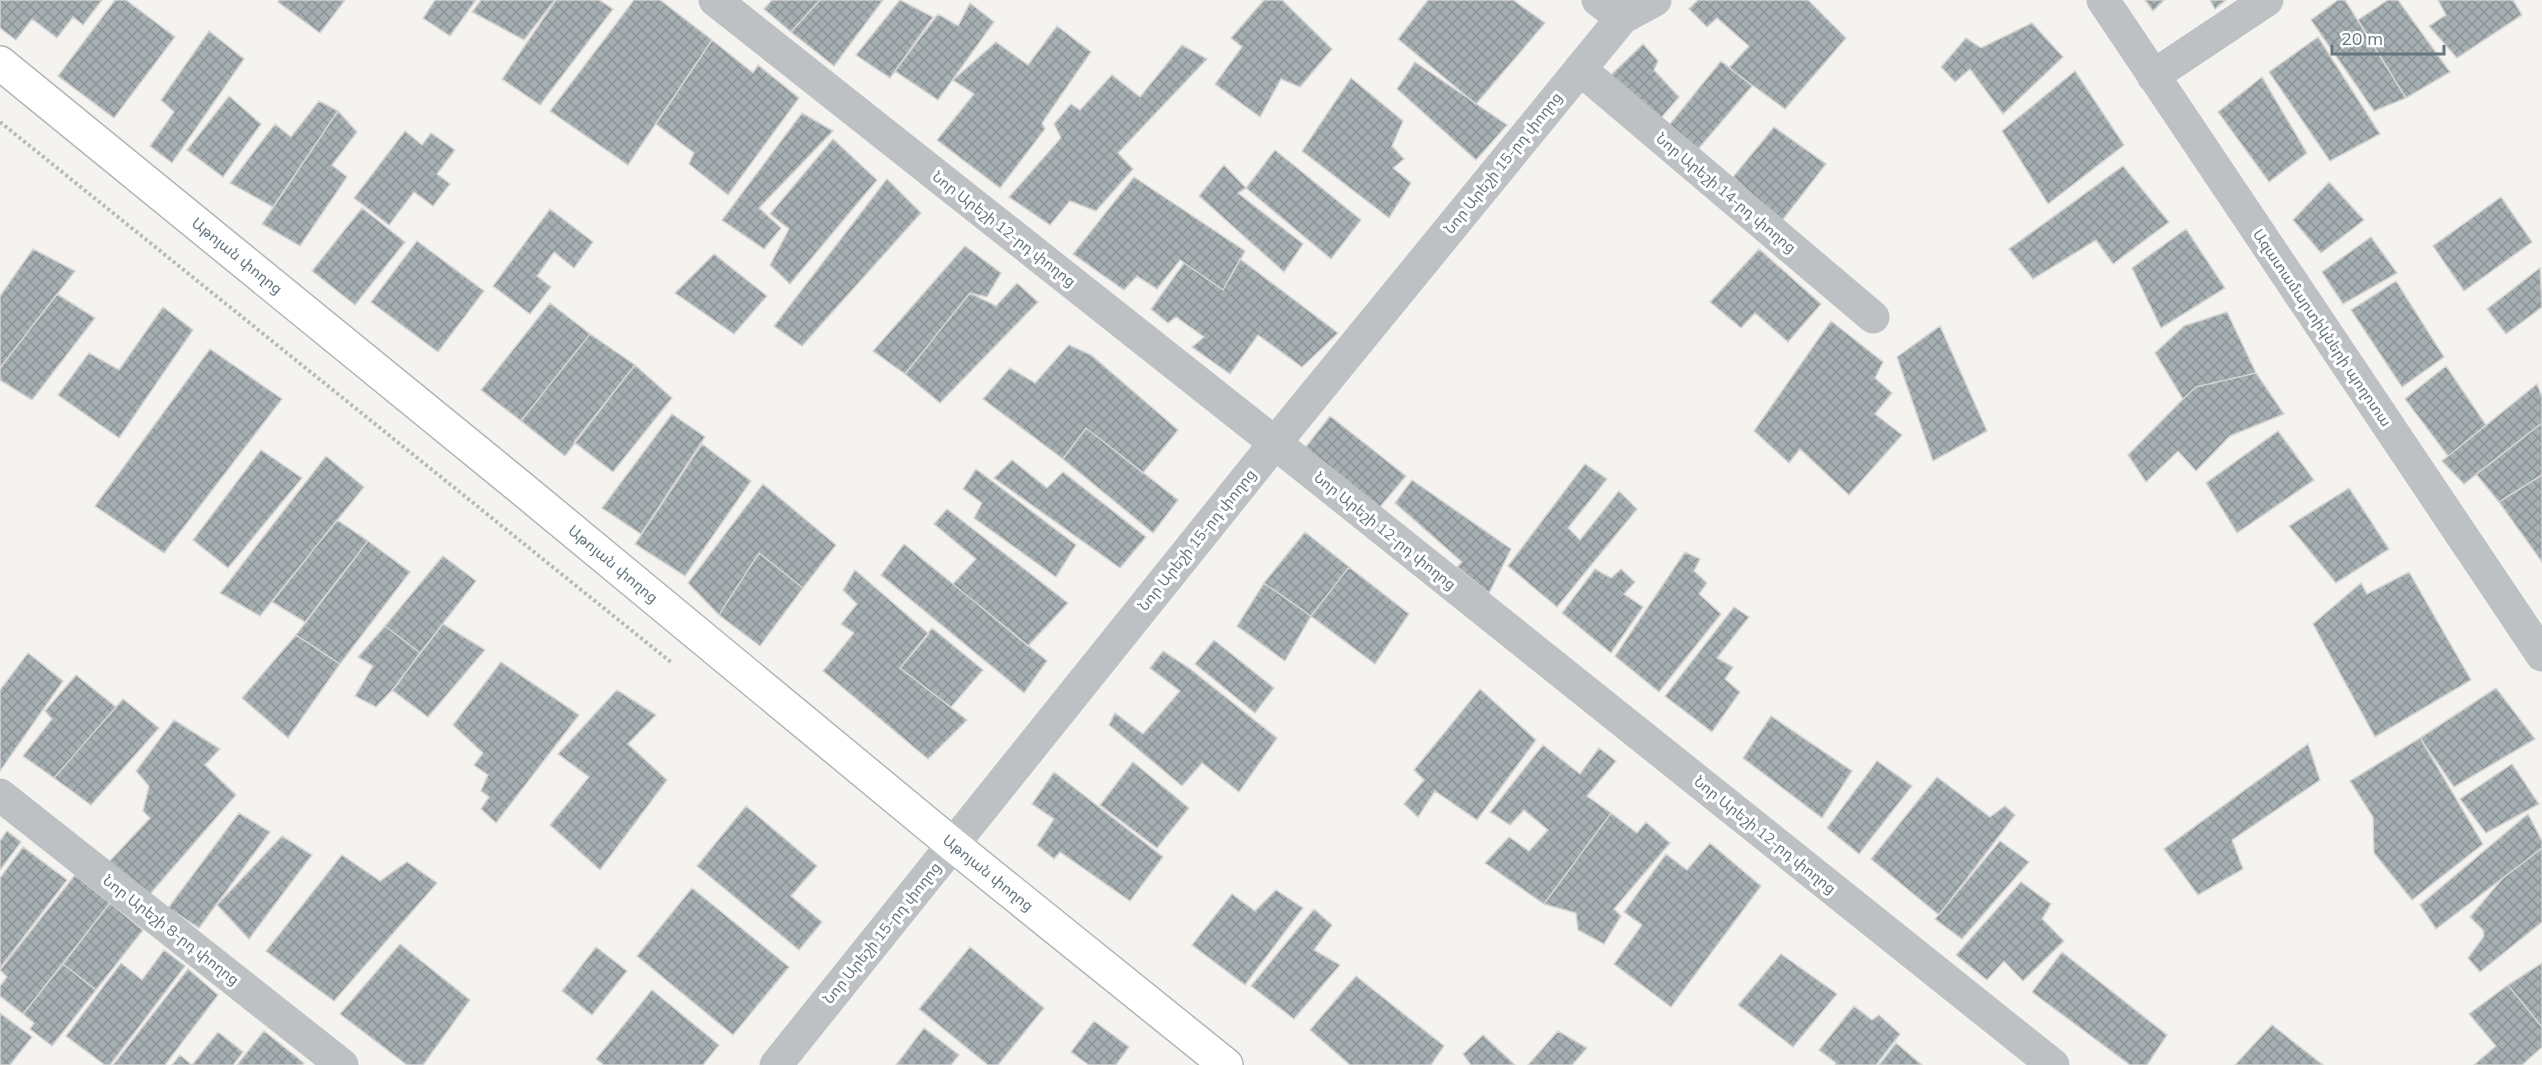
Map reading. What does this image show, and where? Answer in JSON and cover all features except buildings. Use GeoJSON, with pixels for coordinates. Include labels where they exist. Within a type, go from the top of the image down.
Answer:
{"type":"FeatureCollection","features":[{"type":"Feature","properties":{"kind":"main road","name":"Աթոյան փողոց"},"geometry":{"type":"LineString","coordinates":[[0,63],[511,479],[953,845],[1227,1065]]}},
{"type":"Feature","properties":{"kind":"street","name":"Նոր Արեշի 12-րդ փողոց"},"geometry":{"type":"LineString","coordinates":[[715,0],[1275,443],[2053,1065]]}},
{"type":"Feature","properties":{"kind":"street"},"geometry":{"type":"LineString","coordinates":[[1610,9],[1655,0]]}},
{"type":"Feature","properties":{"kind":"street","name":"Ազատամարտիկների պողոտա"},"geometry":{"type":"LineString","coordinates":[[2103,0],[2542,655]]}},
{"type":"Feature","properties":{"kind":"street"},"geometry":{"type":"LineString","coordinates":[[2153,76],[2267,0]]}},
{"type":"Feature","properties":{"kind":"street","name":"Նոր Արեշի 15-րդ փողոց"},"geometry":{"type":"LineString","coordinates":[[776,1065],[1275,443],[1580,69],[1610,9]]}},
{"type":"Feature","properties":{"kind":"street","name":"Նոր Արեշի 14-րդ փողոց"},"geometry":{"type":"LineString","coordinates":[[1580,69],[1873,317]]}},
{"type":"Feature","properties":{"kind":"street","name":"Նոր Արեշի 8-րդ փողոց"},"geometry":{"type":"LineString","coordinates":[[0,795],[342,1065]]}},
{"type":"Feature","properties":{"kind":"path"},"geometry":{"type":"LineString","coordinates":[[0,122],[680,670]]}}]}
